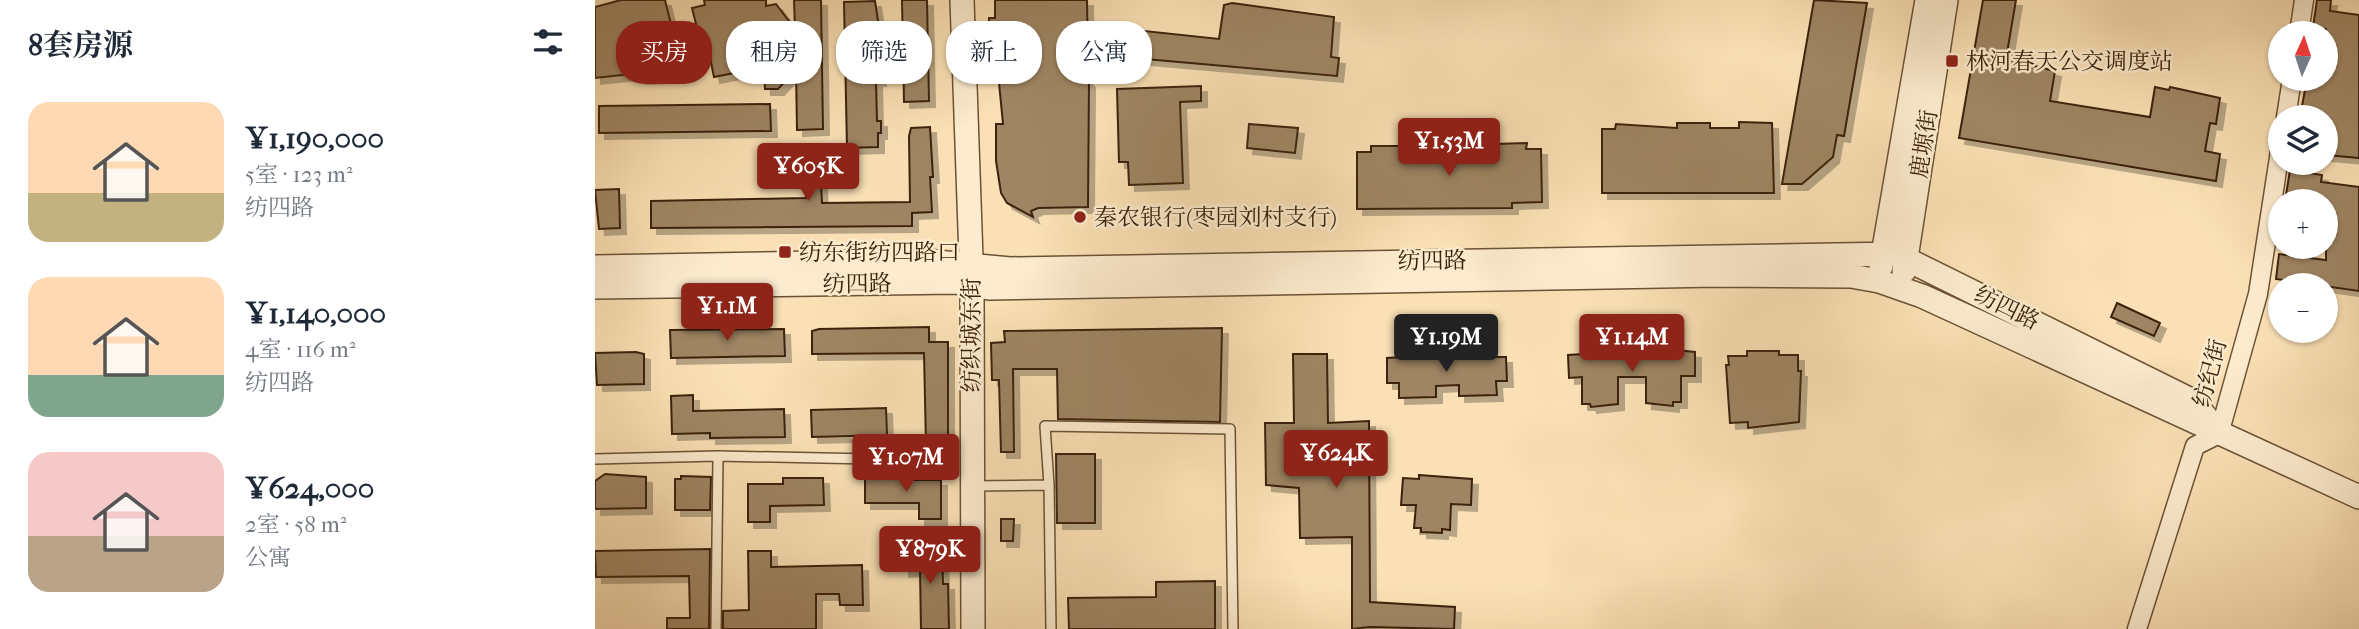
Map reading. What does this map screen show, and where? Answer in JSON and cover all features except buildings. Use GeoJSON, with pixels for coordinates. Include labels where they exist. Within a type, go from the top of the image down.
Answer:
{"type":"FeatureCollection","features":[{"type":"Feature","properties":{"kind":"street","name":"纺织城东街"},"geometry":{"type":"LineString","coordinates":[[962,0],[972,276],[973,629]]}},
{"type":"Feature","properties":{"kind":"street","name":"鹿塬街"},"geometry":{"type":"LineString","coordinates":[[1879,281],[1927,0]]}},
{"type":"Feature","properties":{"kind":"street","name":"鹿塬街"},"geometry":{"type":"LineString","coordinates":[[1902,288],[1945,0]]}},
{"type":"Feature","properties":{"kind":"street"},"geometry":{"type":"LineString","coordinates":[[2301,21],[2304,0]]}},
{"type":"Feature","properties":{"kind":"street","name":"纺纪街"},"geometry":{"type":"LineString","coordinates":[[2137,629],[2195,446],[2219,434],[2257,294],[2276,175]]}},
{"type":"Feature","properties":{"kind":"street","name":"纺四路"},"geometry":{"type":"LineString","coordinates":[[595,287],[955,282],[972,276],[1024,268],[1884,253],[1906,259],[2193,401],[2219,434]]}},
{"type":"Feature","properties":{"kind":"street","name":"纺四路"},"geometry":{"type":"LineString","coordinates":[[595,267],[926,261],[972,276],[1851,276],[1902,288],[2356,496]]}},
{"type":"Feature","properties":{"kind":"lane"},"geometry":{"type":"LineString","coordinates":[[1051,629],[1049,485],[1045,426],[1230,429],[1233,629]]}},
{"type":"Feature","properties":{"kind":"lane"},"geometry":{"type":"LineString","coordinates":[[595,459],[718,456],[871,459]]}},
{"type":"Feature","properties":{"kind":"lane"},"geometry":{"type":"LineString","coordinates":[[716,629],[718,456]]}},
{"type":"Feature","properties":{"kind":"lane"},"geometry":{"type":"LineString","coordinates":[[971,486],[1049,485]]}},
{"type":"Feature","properties":{"kind":"place","name":"林河春天公交调度站"},"geometry":{"type":"Point","coordinates":[1952,61]}},
{"type":"Feature","properties":{"kind":"place","name":"秦农银行(枣园刘村支行)"},"geometry":{"type":"Point","coordinates":[1080,217]}},
{"type":"Feature","properties":{"kind":"place","name":"纺东街纺四路口"},"geometry":{"type":"Point","coordinates":[785,252]}}]}
